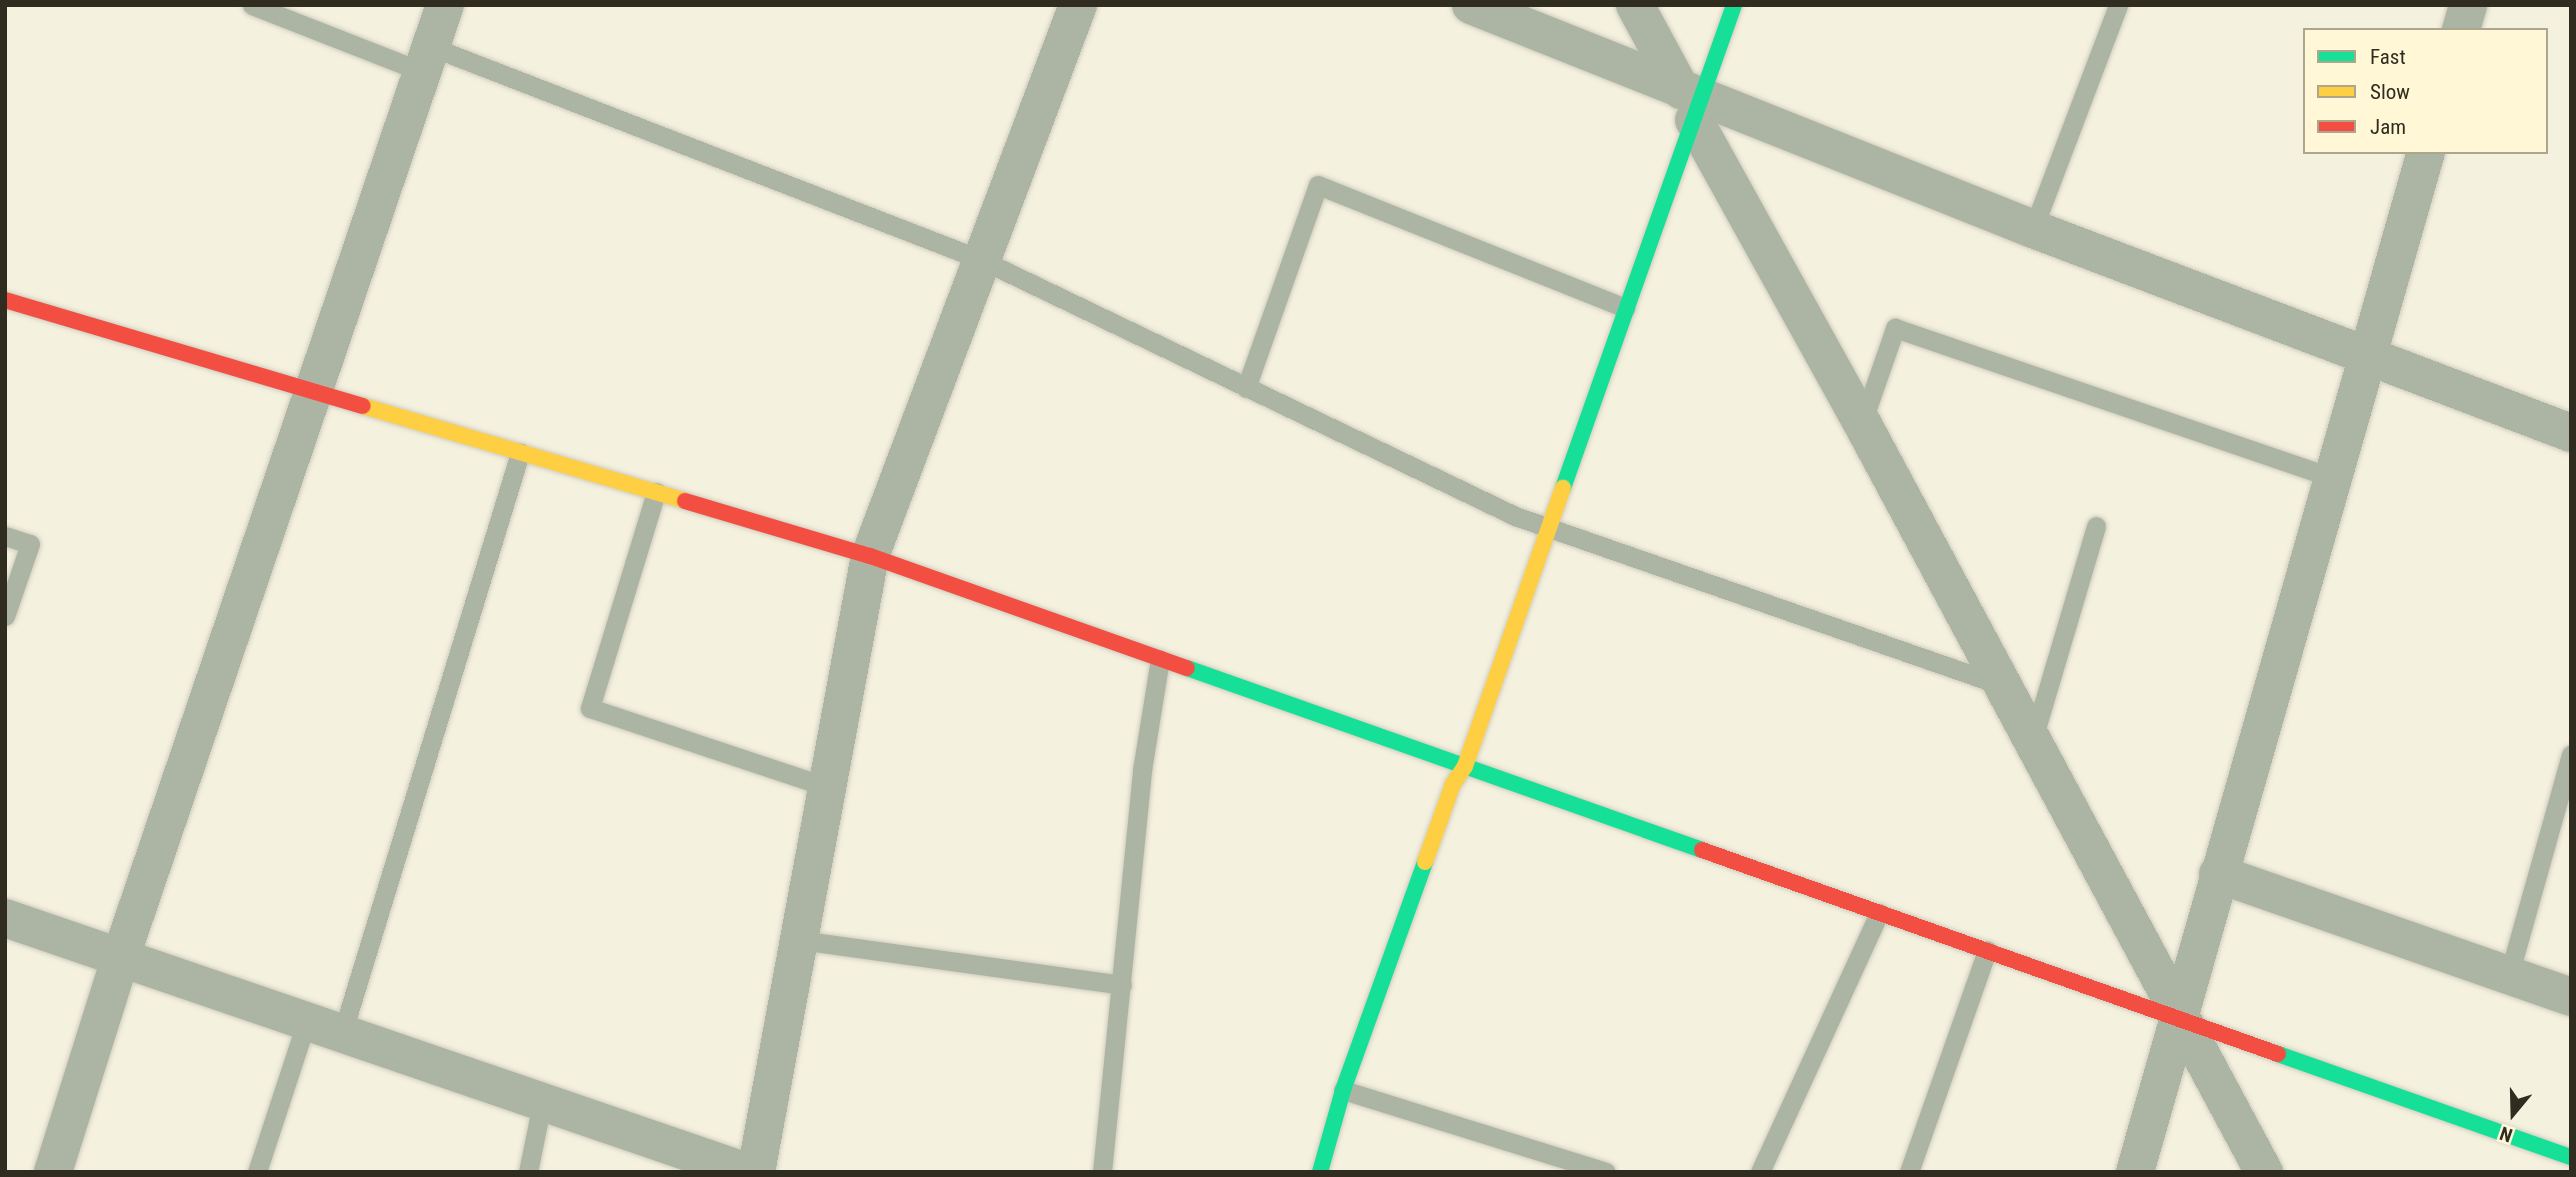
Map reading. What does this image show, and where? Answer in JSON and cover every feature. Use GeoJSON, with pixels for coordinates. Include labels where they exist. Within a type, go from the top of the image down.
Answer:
{"type":"FeatureCollection","features":[{"type":"Feature","properties":{"kind":"street"},"geometry":{"type":"LineString","coordinates":[[53,1172],[120,959],[446,5]]}},
{"type":"Feature","properties":{"kind":"street"},"geometry":{"type":"LineString","coordinates":[[756,1172],[870,556],[1078,5]]}},
{"type":"Feature","properties":{"kind":"street"},"geometry":{"type":"LineString","coordinates":[[1471,5],[1692,102],[2571,433]]}},
{"type":"Feature","properties":{"kind":"street"},"geometry":{"type":"LineString","coordinates":[[1635,5],[1692,102],[2264,1172]]}},
{"type":"Feature","properties":{"kind":"street"},"geometry":{"type":"LineString","coordinates":[[1320,1172],[1343,1090],[1453,784],[1465,766],[1550,530],[1692,102],[1734,5]]}},
{"type":"Feature","properties":{"kind":"street"},"geometry":{"type":"LineString","coordinates":[[2462,28],[2468,5]]}},
{"type":"Feature","properties":{"kind":"street"},"geometry":{"type":"LineString","coordinates":[[2135,1172],[2181,1019],[2218,874],[2425,154]]}},
{"type":"Feature","properties":{"kind":"street"},"geometry":{"type":"LineString","coordinates":[[5,300],[870,556],[1465,766],[1713,845],[1879,913],[2571,1157]]}},
{"type":"Feature","properties":{"kind":"street"},"geometry":{"type":"LineString","coordinates":[[2218,874],[2571,997]]}},
{"type":"Feature","properties":{"kind":"street"},"geometry":{"type":"LineString","coordinates":[[5,918],[747,1172]]}},
{"type":"Feature","properties":{"kind":"lane"},"geometry":{"type":"LineString","coordinates":[[252,5],[428,60],[982,260],[1246,388],[1550,530],[2004,685]]}},
{"type":"Feature","properties":{"kind":"lane"},"geometry":{"type":"LineString","coordinates":[[2033,229],[2118,5]]}},
{"type":"Feature","properties":{"kind":"lane"},"geometry":{"type":"LineString","coordinates":[[1246,388],[1318,185],[1625,308]]}},
{"type":"Feature","properties":{"kind":"lane"},"geometry":{"type":"LineString","coordinates":[[1862,423],[1895,328],[2331,477]]}},
{"type":"Feature","properties":{"kind":"lane"},"geometry":{"type":"LineString","coordinates":[[257,1172],[324,1029],[520,453]]}},
{"type":"Feature","properties":{"kind":"lane"},"geometry":{"type":"LineString","coordinates":[[656,492],[590,708],[828,786]]}},
{"type":"Feature","properties":{"kind":"lane"},"geometry":{"type":"LineString","coordinates":[[2033,740],[2096,526]]}},
{"type":"Feature","properties":{"kind":"lane"},"geometry":{"type":"LineString","coordinates":[[5,536],[30,544],[5,616]]}},
{"type":"Feature","properties":{"kind":"lane"},"geometry":{"type":"LineString","coordinates":[[1102,1172],[1142,770],[1160,659]]}},
{"type":"Feature","properties":{"kind":"lane"},"geometry":{"type":"LineString","coordinates":[[2509,975],[2571,755]]}},
{"type":"Feature","properties":{"kind":"lane"},"geometry":{"type":"LineString","coordinates":[[1760,1172],[1879,913]]}},
{"type":"Feature","properties":{"kind":"lane"},"geometry":{"type":"LineString","coordinates":[[799,940],[1122,985]]}},
{"type":"Feature","properties":{"kind":"lane"},"geometry":{"type":"LineString","coordinates":[[1909,1172],[1987,950]]}},
{"type":"Feature","properties":{"kind":"lane"},"geometry":{"type":"LineString","coordinates":[[1343,1090],[1606,1172]]}},
{"type":"Feature","properties":{"kind":"lane"},"geometry":{"type":"LineString","coordinates":[[528,1172],[542,1103]]}},
{"type":"Feature","properties":{"kind":"traffic: fast"},"geometry":{"type":"LineString","coordinates":[[1563,488],[1734,5]]}},
{"type":"Feature","properties":{"kind":"traffic: fast"},"geometry":{"type":"LineString","coordinates":[[1187,668],[1702,850]]}},
{"type":"Feature","properties":{"kind":"traffic: fast"},"geometry":{"type":"LineString","coordinates":[[1320,1172],[1343,1090],[1425,862]]}},
{"type":"Feature","properties":{"kind":"traffic: fast"},"geometry":{"type":"LineString","coordinates":[[2278,1054],[2571,1157]]}},
{"type":"Feature","properties":{"kind":"traffic: slow"},"geometry":{"type":"LineString","coordinates":[[363,406],[685,501]]}},
{"type":"Feature","properties":{"kind":"traffic: slow"},"geometry":{"type":"LineString","coordinates":[[1425,862],[1453,784],[1465,766],[1563,488]]}},
{"type":"Feature","properties":{"kind":"traffic: jam"},"geometry":{"type":"LineString","coordinates":[[5,300],[363,406]]}},
{"type":"Feature","properties":{"kind":"traffic: jam"},"geometry":{"type":"LineString","coordinates":[[685,501],[870,556],[1187,668]]}},
{"type":"Feature","properties":{"kind":"traffic: jam"},"geometry":{"type":"LineString","coordinates":[[1702,850],[2278,1054]]}}]}
